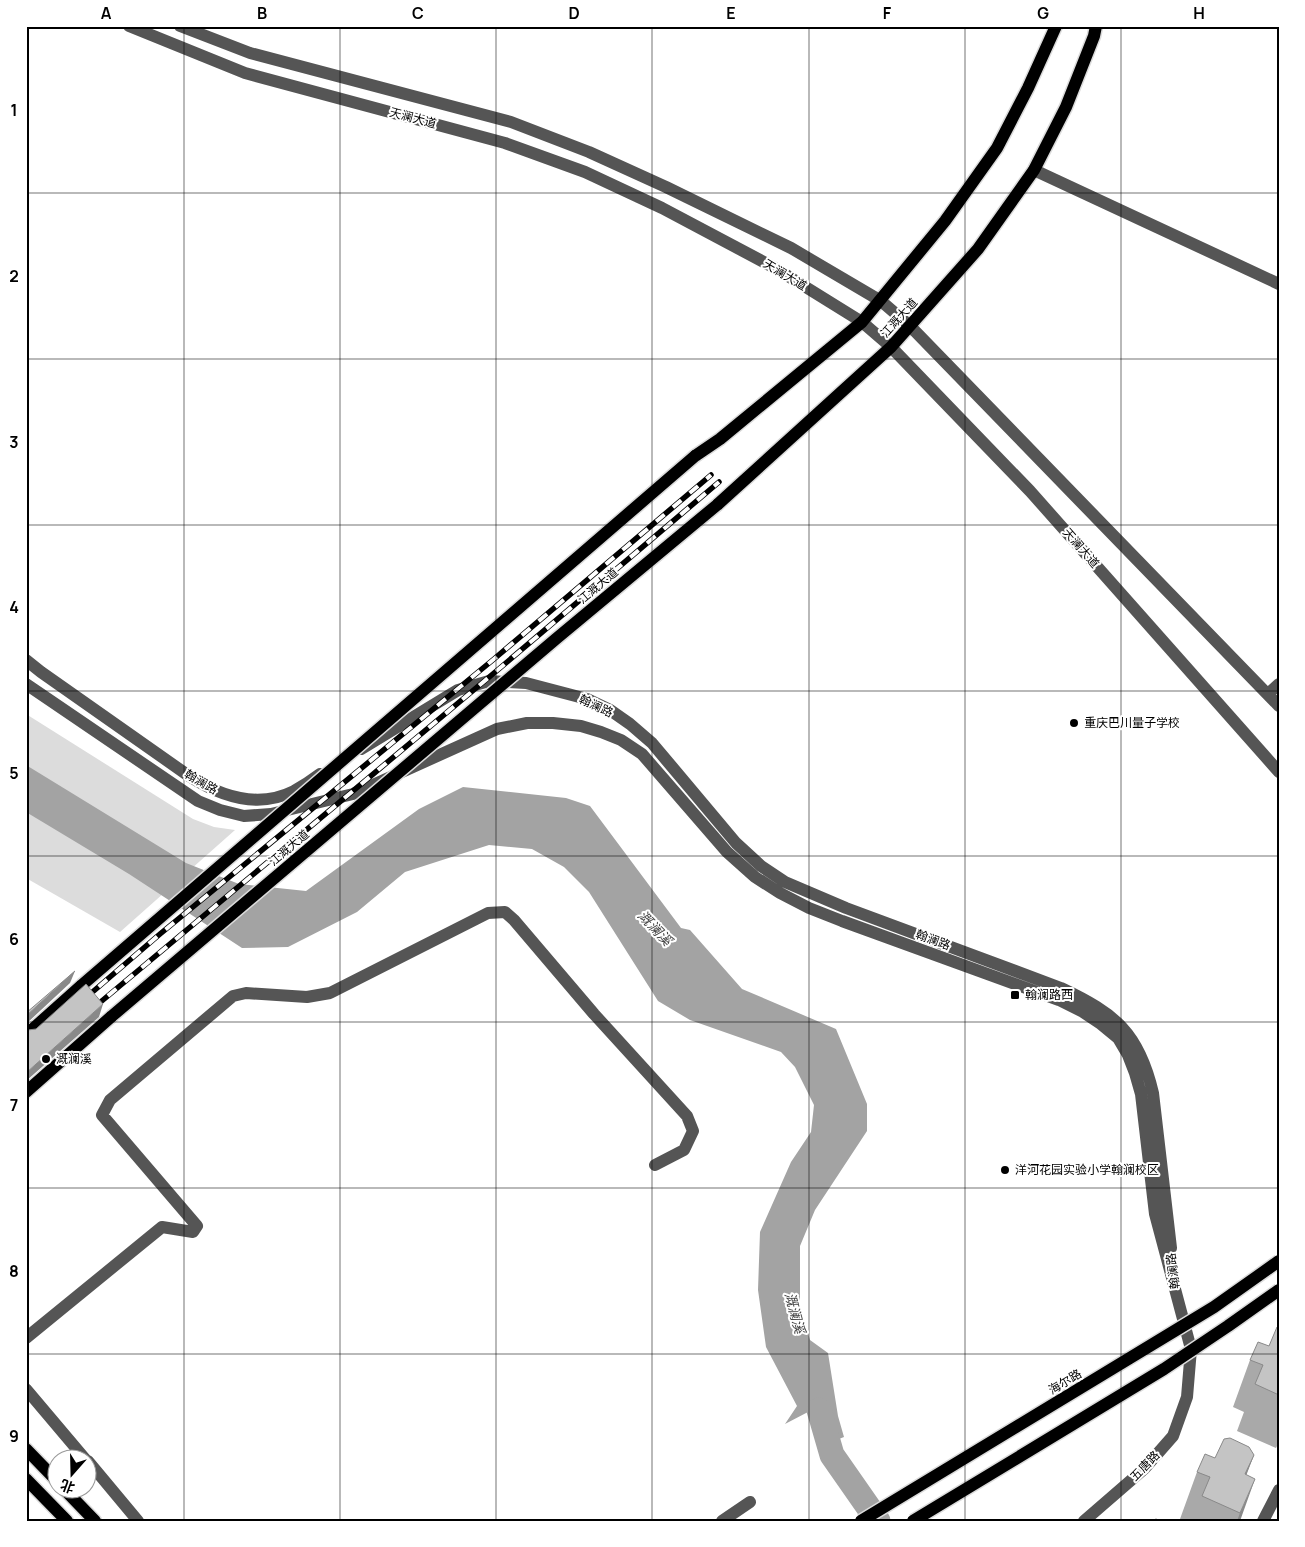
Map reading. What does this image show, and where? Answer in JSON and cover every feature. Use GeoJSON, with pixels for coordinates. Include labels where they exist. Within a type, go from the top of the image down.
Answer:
{"type":"FeatureCollection","features":[{"type":"Feature","properties":{"kind":"main road","name":"江溉大道"},"geometry":{"type":"LineString","coordinates":[[26,1035],[695,456],[720,439],[862,322],[946,221],[997,148],[1028,88],[1056,26]]}},
{"type":"Feature","properties":{"kind":"main road","name":"江溉大道"},"geometry":{"type":"LineString","coordinates":[[26,1092],[112,1016],[557,638],[717,505],[891,347],[978,249],[1034,170],[1066,107],[1096,26]]}},
{"type":"Feature","properties":{"kind":"main road","name":"海尔路"},"geometry":{"type":"LineString","coordinates":[[861,1521],[1214,1307],[1279,1261]]}},
{"type":"Feature","properties":{"kind":"main road"},"geometry":{"type":"LineString","coordinates":[[913,1521],[1164,1369],[1279,1290]]}},
{"type":"Feature","properties":{"kind":"main road"},"geometry":{"type":"LineString","coordinates":[[26,1449],[48,1472]]}},
{"type":"Feature","properties":{"kind":"main road"},"geometry":{"type":"LineString","coordinates":[[26,1479],[67,1521]]}},
{"type":"Feature","properties":{"kind":"main road"},"geometry":{"type":"LineString","coordinates":[[75,1500],[95,1521]]}},
{"type":"Feature","properties":{"kind":"street","name":"天澜大道"},"geometry":{"type":"LineString","coordinates":[[129,26],[244,73],[505,143],[585,172],[662,208],[775,268],[862,322],[891,347],[1030,491],[1279,772]]}},
{"type":"Feature","properties":{"kind":"street","name":"天澜大道"},"geometry":{"type":"LineString","coordinates":[[180,26],[250,53],[511,122],[589,152],[791,248],[881,301],[910,326],[1279,706]]}},
{"type":"Feature","properties":{"kind":"street"},"geometry":{"type":"LineString","coordinates":[[1034,170],[1279,284]]}},
{"type":"Feature","properties":{"kind":"street","name":"翰澜路"},"geometry":{"type":"LineString","coordinates":[[26,660],[204,786],[224,795],[244,800],[270,799],[293,791],[458,690],[489,682],[534,684],[587,699],[610,710],[652,742],[736,843],[761,866],[784,882],[846,908],[1061,988],[1088,1001],[1108,1014],[1126,1031],[1140,1051],[1153,1093],[1176,1295]]}},
{"type":"Feature","properties":{"kind":"street","name":"翰澜路"},"geometry":{"type":"LineString","coordinates":[[26,684],[198,801],[220,810],[244,816],[271,814],[353,794],[497,729],[527,723],[553,723],[581,726],[621,740],[642,754],[728,852],[755,877],[780,893],[809,908],[842,921],[1058,1000],[1083,1012],[1118,1038],[1128,1055],[1141,1094],[1155,1214],[1176,1295]]}},
{"type":"Feature","properties":{"kind":"street"},"geometry":{"type":"LineString","coordinates":[[1268,694],[1279,684]]}},
{"type":"Feature","properties":{"kind":"street"},"geometry":{"type":"LineString","coordinates":[[26,1338],[162,1226],[193,1232],[197,1226],[102,1115],[110,1100],[233,996],[246,993],[307,997],[330,992],[488,913],[505,912],[514,920],[594,1014],[687,1116],[693,1132],[684,1150],[655,1165]]}},
{"type":"Feature","properties":{"kind":"street","name":"五唐路"},"geometry":{"type":"LineString","coordinates":[[1084,1521],[1144,1469],[1173,1436],[1187,1397],[1191,1348],[1176,1295]]}},
{"type":"Feature","properties":{"kind":"street"},"geometry":{"type":"LineString","coordinates":[[26,1389],[78,1450]]}},
{"type":"Feature","properties":{"kind":"street"},"geometry":{"type":"LineString","coordinates":[[98,1473],[138,1521]]}},
{"type":"Feature","properties":{"kind":"street"},"geometry":{"type":"LineString","coordinates":[[1263,1521],[1279,1490]]}},
{"type":"Feature","properties":{"kind":"street"},"geometry":{"type":"LineString","coordinates":[[722,1521],[750,1502]]}},
{"type":"Feature","properties":{"kind":"shaded area"},"geometry":{"type":"Polygon","coordinates":[[[26,714],[193,819],[214,827],[235,830],[120,932],[26,878],[26,714]]]}},
{"type":"Feature","properties":{"kind":"water"},"geometry":{"type":"Polygon","coordinates":[[[26,765],[186,863],[239,884],[306,891],[419,809],[463,787],[566,798],[590,806],[681,928],[690,930],[742,989],[836,1029],[867,1104],[867,1131],[815,1210],[800,1246],[800,1305],[810,1340],[828,1353],[838,1416],[844,1437],[821,1446],[808,1412],[785,1424],[797,1406],[766,1347],[758,1290],[760,1232],[791,1162],[811,1132],[814,1105],[795,1067],[781,1052],[690,1020],[658,1001],[589,892],[564,867],[532,849],[489,845],[405,872],[357,912],[288,947],[242,948],[129,874],[26,812],[26,765]]]}},
{"type":"Feature","properties":{"kind":"building"},"geometry":{"type":"Polygon","coordinates":[[[75,971],[26,1016],[26,1013],[75,971]]]}},
{"type":"Feature","properties":{"kind":"building"},"geometry":{"type":"Polygon","coordinates":[[[86,984],[103,1004],[26,1073],[26,1029],[36,1029],[86,984]]]}},
{"type":"Feature","properties":{"kind":"building"},"geometry":{"type":"Polygon","coordinates":[[[1277,1327],[1279,1327],[1279,1395],[1255,1384],[1263,1365],[1250,1360],[1258,1342],[1269,1346],[1277,1327]]]}},
{"type":"Feature","properties":{"kind":"building"},"geometry":{"type":"Polygon","coordinates":[[[1230,1438],[1249,1447],[1254,1455],[1245,1474],[1255,1479],[1240,1513],[1202,1496],[1210,1477],[1197,1472],[1205,1454],[1215,1458],[1224,1439],[1230,1438]]]}},
{"type":"Feature","properties":{"kind":"waterway","name":"溉澜溪"},"geometry":{"type":"LineString","coordinates":[[819,1410],[832,1455],[878,1521]]}},
{"type":"Feature","properties":{"kind":"railway"},"geometry":{"type":"LineString","coordinates":[[82,1001],[160,934],[494,659],[711,475]]}},
{"type":"Feature","properties":{"kind":"railway"},"geometry":{"type":"LineString","coordinates":[[91,1010],[719,482]]}},
{"type":"Feature","properties":{"kind":"place","name":"重庆巴川量子学校"},"geometry":{"type":"Point","coordinates":[1074,723]}},
{"type":"Feature","properties":{"kind":"place","name":"翰澜路西"},"geometry":{"type":"Point","coordinates":[1015,995]}},
{"type":"Feature","properties":{"kind":"place","name":"溉澜溪"},"geometry":{"type":"Point","coordinates":[46,1059]}},
{"type":"Feature","properties":{"kind":"place","name":"洋河花园实验小学翰澜校区"},"geometry":{"type":"Point","coordinates":[1005,1170]}}]}
